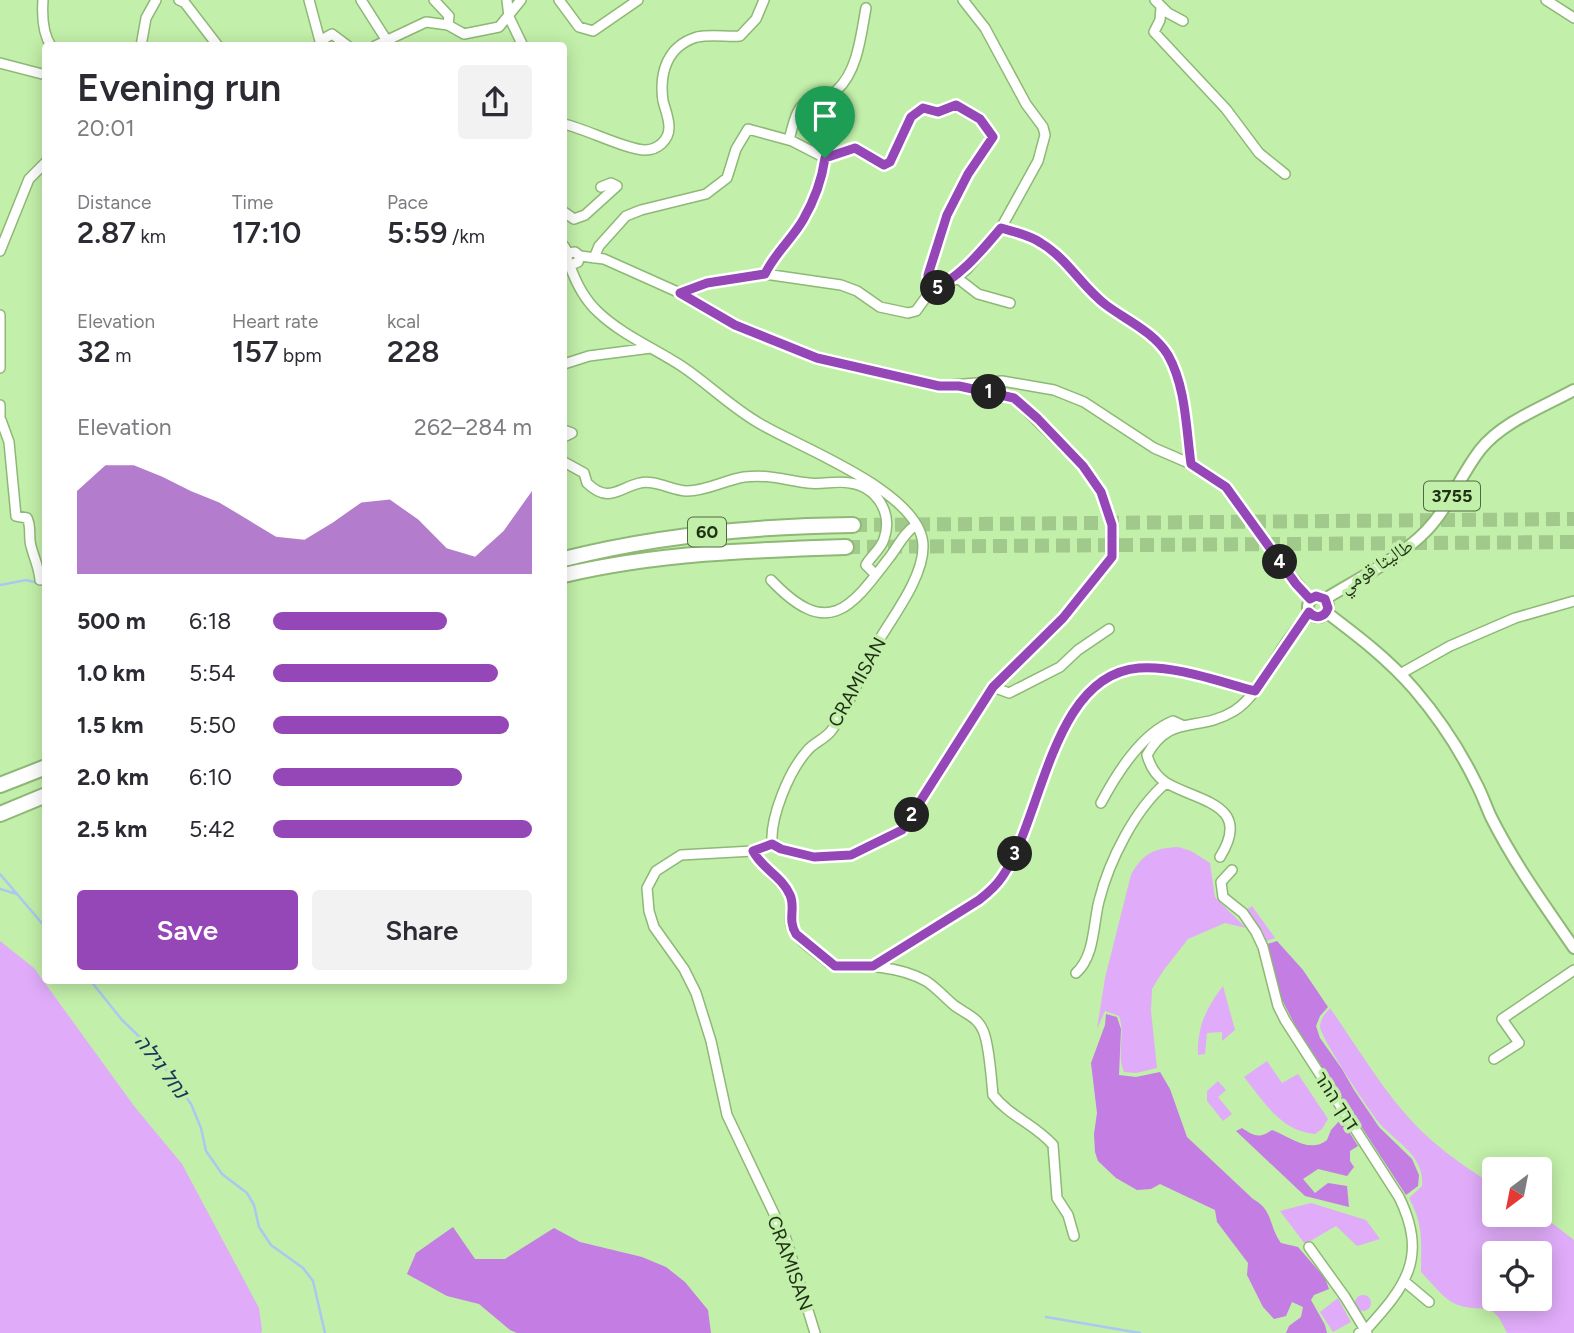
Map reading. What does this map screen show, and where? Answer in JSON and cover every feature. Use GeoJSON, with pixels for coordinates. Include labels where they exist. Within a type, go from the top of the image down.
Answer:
{"type":"FeatureCollection","features":[{"type":"Feature","properties":{"kind":"highway","name":"60"},"geometry":{"type":"LineString","coordinates":[[567,558],[638,542],[698,533],[790,526],[853,525]]}},
{"type":"Feature","properties":{"kind":"highway","name":"60"},"geometry":{"type":"LineString","coordinates":[[567,574],[674,556],[846,547]]}},
{"type":"Feature","properties":{"kind":"highway"},"geometry":{"type":"LineString","coordinates":[[0,786],[42,769]]}},
{"type":"Feature","properties":{"kind":"highway"},"geometry":{"type":"LineString","coordinates":[[0,814],[42,797]]}},
{"type":"Feature","properties":{"kind":"main road","name":"طاليثا قومي"},"geometry":{"type":"LineString","coordinates":[[1325,599],[1410,546],[1426,531],[1439,517],[1481,449],[1498,432],[1574,390]]}},
{"type":"Feature","properties":{"kind":"main road"},"geometry":{"type":"LineString","coordinates":[[1316,596],[1325,599],[1328,605],[1326,612],[1317,617],[1309,612],[1307,604],[1310,599],[1316,596]]}},
{"type":"Feature","properties":{"kind":"main road"},"geometry":{"type":"LineString","coordinates":[[1326,612],[1383,655],[1415,690],[1457,750],[1513,854],[1574,948]]}},
{"type":"Feature","properties":{"kind":"street"},"geometry":{"type":"LineString","coordinates":[[43,0],[49,42]]}},
{"type":"Feature","properties":{"kind":"street"},"geometry":{"type":"LineString","coordinates":[[142,42],[146,18],[156,0]]}},
{"type":"Feature","properties":{"kind":"street"},"geometry":{"type":"LineString","coordinates":[[179,0],[185,2],[215,42]]}},
{"type":"Feature","properties":{"kind":"street"},"geometry":{"type":"LineString","coordinates":[[309,0],[319,42]]}},
{"type":"Feature","properties":{"kind":"street"},"geometry":{"type":"LineString","coordinates":[[361,0],[387,42]]}},
{"type":"Feature","properties":{"kind":"street"},"geometry":{"type":"LineString","coordinates":[[434,0],[449,16],[448,25]]}},
{"type":"Feature","properties":{"kind":"street"},"geometry":{"type":"LineString","coordinates":[[507,0],[509,17],[521,42]]}},
{"type":"Feature","properties":{"kind":"street"},"geometry":{"type":"LineString","coordinates":[[390,42],[426,22],[448,25],[464,34],[499,27],[521,0]]}},
{"type":"Feature","properties":{"kind":"street"},"geometry":{"type":"LineString","coordinates":[[559,0],[579,27],[593,31],[638,0]]}},
{"type":"Feature","properties":{"kind":"street"},"geometry":{"type":"LineString","coordinates":[[567,125],[643,150],[660,146],[668,136],[670,125],[661,83],[664,66],[673,51],[699,37],[740,36],[756,19],[764,0]]}},
{"type":"Feature","properties":{"kind":"street"},"geometry":{"type":"LineString","coordinates":[[680,293],[707,283],[765,274],[841,285],[857,291],[880,307],[908,313],[916,311],[929,293],[956,278],[967,268],[1001,228],[1038,160],[1045,135],[985,28],[963,0]]}},
{"type":"Feature","properties":{"kind":"street"},"geometry":{"type":"LineString","coordinates":[[1546,0],[1574,18]]}},
{"type":"Feature","properties":{"kind":"street"},"geometry":{"type":"LineString","coordinates":[[1158,4],[1183,21]]}},
{"type":"Feature","properties":{"kind":"street"},"geometry":{"type":"LineString","coordinates":[[1158,4],[1160,20],[1154,32],[1226,109],[1259,152],[1285,174]]}},
{"type":"Feature","properties":{"kind":"street"},"geometry":{"type":"LineString","coordinates":[[789,140],[801,105],[810,99],[825,98],[836,91],[845,80],[857,51],[866,8]]}},
{"type":"Feature","properties":{"kind":"street"},"geometry":{"type":"LineString","coordinates":[[320,42],[332,34],[343,42]]}},
{"type":"Feature","properties":{"kind":"street"},"geometry":{"type":"LineString","coordinates":[[0,63],[42,74]]}},
{"type":"Feature","properties":{"kind":"street"},"geometry":{"type":"LineString","coordinates":[[567,279],[577,261],[599,247],[626,216],[706,194],[727,178],[736,149],[748,130],[789,140],[825,158],[855,148],[884,165],[890,162],[911,117],[923,108],[938,112],[956,105],[980,119],[993,137],[968,174],[947,215],[928,275],[929,293]]}},
{"type":"Feature","properties":{"kind":"street"},"geometry":{"type":"LineString","coordinates":[[765,274],[803,220],[823,173],[825,158]]}},
{"type":"Feature","properties":{"kind":"street"},"geometry":{"type":"LineString","coordinates":[[0,251],[29,179],[42,166]]}},
{"type":"Feature","properties":{"kind":"street"},"geometry":{"type":"LineString","coordinates":[[567,214],[574,219],[586,215],[617,186],[611,183],[601,187]]}},
{"type":"Feature","properties":{"kind":"street"},"geometry":{"type":"LineString","coordinates":[[1001,228],[1038,241],[1062,258],[1105,304],[1145,331],[1167,354],[1178,378],[1183,400],[1191,464]]}},
{"type":"Feature","properties":{"kind":"street"},"geometry":{"type":"LineString","coordinates":[[577,261],[604,259],[680,293],[735,325],[817,358],[939,386],[1002,381],[1054,390],[1084,402],[1154,448],[1191,464],[1226,487],[1310,599]]}},
{"type":"Feature","properties":{"kind":"street"},"geometry":{"type":"LineString","coordinates":[[577,261],[583,295],[599,314],[684,368],[741,413],[869,481],[895,499],[916,525],[840,611],[832,614],[804,607],[771,580]]}},
{"type":"Feature","properties":{"kind":"street"},"geometry":{"type":"LineString","coordinates":[[956,278],[978,294],[1010,303]]}},
{"type":"Feature","properties":{"kind":"street"},"geometry":{"type":"LineString","coordinates":[[0,315],[0,368]]}},
{"type":"Feature","properties":{"kind":"street"},"geometry":{"type":"LineString","coordinates":[[567,363],[589,356],[652,348]]}},
{"type":"Feature","properties":{"kind":"street"},"geometry":{"type":"LineString","coordinates":[[772,844],[781,849],[814,857],[851,855],[902,830],[993,687],[1063,618],[1112,557],[1112,525],[1101,492],[1083,466],[1014,398],[959,386]]}},
{"type":"Feature","properties":{"kind":"street"},"geometry":{"type":"LineString","coordinates":[[0,405],[0,421],[9,442],[16,516],[27,518],[31,526],[30,544],[39,565],[40,580]]}},
{"type":"Feature","properties":{"kind":"street"},"geometry":{"type":"LineString","coordinates":[[567,464],[584,473],[587,483],[603,493],[620,492],[642,482],[685,491],[706,489],[740,478],[772,475],[808,483],[847,482],[861,485],[883,505],[886,514],[884,540],[866,565],[875,574]]}},
{"type":"Feature","properties":{"kind":"street","name":"CRAMISAN"},"geometry":{"type":"LineString","coordinates":[[815,1333],[786,1239],[727,1115],[711,1041],[696,993],[684,969],[654,927],[649,912],[647,888],[656,871],[681,855],[753,851],[772,844],[777,810],[796,767],[807,750],[830,733],[906,595],[923,548],[916,525]]}},
{"type":"Feature","properties":{"kind":"street"},"geometry":{"type":"LineString","coordinates":[[1400,674],[1450,646],[1515,618],[1574,601]]}},
{"type":"Feature","properties":{"kind":"street"},"geometry":{"type":"LineString","coordinates":[[1220,857],[1228,844],[1230,828],[1223,813],[1208,800],[1166,783],[1150,765],[1147,755],[1156,739],[1170,728],[1217,719],[1236,710],[1255,691],[1309,612]]}},
{"type":"Feature","properties":{"kind":"street"},"geometry":{"type":"LineString","coordinates":[[993,687],[1009,693],[1060,667],[1078,650],[1109,629]]}},
{"type":"Feature","properties":{"kind":"street"},"geometry":{"type":"LineString","coordinates":[[873,966],[979,900],[995,886],[1014,856],[1072,713],[1089,692],[1104,680],[1123,670],[1142,667],[1174,671],[1255,691]]}},
{"type":"Feature","properties":{"kind":"street"},"geometry":{"type":"LineString","coordinates":[[1101,803],[1138,749],[1159,726],[1172,721],[1186,727]]}},
{"type":"Feature","properties":{"kind":"street"},"geometry":{"type":"LineString","coordinates":[[1076,973],[1082,968],[1088,954],[1099,900],[1111,865],[1151,795],[1166,783]]}},
{"type":"Feature","properties":{"kind":"street"},"geometry":{"type":"LineString","coordinates":[[753,851],[758,862],[777,877],[790,895],[792,927],[805,943],[835,966],[873,966],[924,980],[958,1008],[970,1013],[985,1034],[992,1096],[1053,1145],[1058,1198],[1068,1215],[1074,1236]]}},
{"type":"Feature","properties":{"kind":"street","name":"דרך ההר"},"geometry":{"type":"LineString","coordinates":[[1232,870],[1221,882],[1223,897],[1242,914],[1256,932],[1282,1013],[1408,1214],[1413,1241],[1404,1281],[1393,1300],[1364,1332]]}},
{"type":"Feature","properties":{"kind":"street"},"geometry":{"type":"LineString","coordinates":[[1494,1059],[1519,1043],[1502,1018],[1574,970]]}},
{"type":"Feature","properties":{"kind":"street"},"geometry":{"type":"LineString","coordinates":[[1309,1247],[1345,1297],[1364,1332]]}},
{"type":"Feature","properties":{"kind":"street"},"geometry":{"type":"LineString","coordinates":[[1404,1281],[1429,1303]]}},
{"type":"Feature","properties":{"kind":"shaded area"},"geometry":{"type":"Polygon","coordinates":[[[1178,847],[1191,851],[1210,863],[1215,897],[1246,928],[1225,923],[1188,939],[1152,989],[1151,1011],[1157,1068],[1136,1073],[1124,1072],[1119,1016],[1105,1011],[1097,1029],[1105,978],[1131,875],[1144,857],[1162,849],[1178,847]]]}},
{"type":"Feature","properties":{"kind":"shaded area"},"geometry":{"type":"Polygon","coordinates":[[[1252,906],[1275,938],[1264,942],[1245,911],[1252,906]]]}},
{"type":"Feature","properties":{"kind":"shaded area"},"geometry":{"type":"Polygon","coordinates":[[[0,941],[34,968],[42,979],[42,984],[46,984],[134,1106],[182,1164],[259,1308],[262,1330],[261,1333],[0,1333],[0,941]]]}},
{"type":"Feature","properties":{"kind":"shaded area"},"geometry":{"type":"Polygon","coordinates":[[[1277,941],[1303,970],[1328,1007],[1316,1026],[1320,1038],[1379,1127],[1412,1159],[1419,1175],[1418,1186],[1406,1195],[1296,1027],[1274,984],[1264,945],[1277,941]]]}},
{"type":"Feature","properties":{"kind":"shaded area"},"geometry":{"type":"Polygon","coordinates":[[[1223,986],[1235,1030],[1222,1041],[1222,1032],[1207,1033],[1205,1054],[1198,1055],[1204,1018],[1223,986]]]}},
{"type":"Feature","properties":{"kind":"shaded area"},"geometry":{"type":"Polygon","coordinates":[[[1330,1008],[1401,1109],[1429,1138],[1482,1177],[1482,1227],[1552,1227],[1552,1223],[1574,1240],[1574,1333],[1507,1333],[1492,1311],[1552,1311],[1552,1241],[1482,1241],[1482,1308],[1453,1303],[1421,1272],[1419,1226],[1409,1198],[1422,1186],[1419,1167],[1409,1151],[1381,1125],[1347,1076],[1322,1034],[1322,1019],[1330,1008]]]}},
{"type":"Feature","properties":{"kind":"shaded area"},"geometry":{"type":"Polygon","coordinates":[[[1106,1014],[1117,1017],[1121,1029],[1119,1075],[1136,1077],[1160,1072],[1170,1089],[1187,1137],[1264,1208],[1281,1243],[1298,1247],[1325,1278],[1329,1289],[1314,1295],[1311,1300],[1327,1333],[1286,1333],[1289,1326],[1301,1317],[1303,1307],[1292,1302],[1286,1316],[1274,1319],[1263,1307],[1247,1275],[1248,1263],[1217,1222],[1215,1210],[1160,1184],[1151,1189],[1137,1190],[1116,1178],[1098,1161],[1094,1134],[1097,1113],[1091,1063],[1105,1025],[1106,1014]]]}},
{"type":"Feature","properties":{"kind":"shaded area"},"geometry":{"type":"Polygon","coordinates":[[[1267,1061],[1282,1083],[1298,1074],[1328,1119],[1322,1129],[1315,1134],[1292,1127],[1274,1114],[1259,1096],[1244,1077],[1267,1061]]]}},
{"type":"Feature","properties":{"kind":"shaded area"},"geometry":{"type":"Polygon","coordinates":[[[1218,1081],[1226,1090],[1218,1097],[1232,1114],[1223,1121],[1207,1101],[1207,1091],[1218,1081]]]}},
{"type":"Feature","properties":{"kind":"shaded area"},"geometry":{"type":"Polygon","coordinates":[[[1341,1119],[1358,1146],[1350,1151],[1350,1161],[1354,1167],[1347,1176],[1318,1169],[1303,1179],[1315,1193],[1328,1183],[1347,1186],[1349,1207],[1305,1196],[1236,1131],[1242,1128],[1253,1135],[1260,1135],[1272,1130],[1300,1143],[1314,1145],[1327,1140],[1331,1130],[1341,1119]]]}},
{"type":"Feature","properties":{"kind":"shaded area"},"geometry":{"type":"Polygon","coordinates":[[[1311,1203],[1366,1220],[1380,1239],[1357,1246],[1336,1226],[1305,1244],[1280,1211],[1311,1203]]]}},
{"type":"Feature","properties":{"kind":"shaded area"},"geometry":{"type":"Polygon","coordinates":[[[453,1227],[475,1259],[505,1259],[554,1228],[580,1242],[642,1257],[666,1267],[685,1282],[708,1310],[711,1333],[517,1333],[479,1304],[447,1296],[407,1274],[416,1253],[453,1227]]]}},
{"type":"Feature","properties":{"kind":"shaded area"},"geometry":{"type":"Polygon","coordinates":[[[1360,1295],[1366,1295],[1371,1303],[1369,1309],[1360,1311],[1355,1306],[1355,1300],[1360,1295]]]}},
{"type":"Feature","properties":{"kind":"shaded area"},"geometry":{"type":"Polygon","coordinates":[[[1338,1298],[1351,1322],[1333,1332],[1320,1312],[1338,1298]]]}},
{"type":"Feature","properties":{"kind":"waterway"},"geometry":{"type":"LineString","coordinates":[[0,585],[26,580],[42,584]]}},
{"type":"Feature","properties":{"kind":"waterway","name":"נחל גילה"},"geometry":{"type":"LineString","coordinates":[[0,874],[42,923]]}},
{"type":"Feature","properties":{"kind":"waterway"},"geometry":{"type":"LineString","coordinates":[[0,889],[17,894]]}},
{"type":"Feature","properties":{"kind":"waterway","name":"נחל גילה"},"geometry":{"type":"LineString","coordinates":[[93,984],[122,1020],[150,1047],[191,1104],[201,1128],[206,1151],[222,1174],[247,1193],[254,1205],[259,1227],[271,1245],[303,1268],[313,1281],[325,1333]]}},
{"type":"Feature","properties":{"kind":"waterway"},"geometry":{"type":"LineString","coordinates":[[1046,1317],[1140,1333]]}},
{"type":"Feature","properties":{"kind":"tunnel"},"geometry":{"type":"LineString","coordinates":[[853,525],[1574,519]]}},
{"type":"Feature","properties":{"kind":"tunnel"},"geometry":{"type":"LineString","coordinates":[[846,547],[1574,542]]}},
{"type":"Feature","properties":{"kind":"route"},"geometry":{"type":"LineString","coordinates":[[956,105],[980,119],[993,137],[968,174],[947,215],[928,275],[929,293],[952,281],[967,268],[1001,228],[1038,241],[1062,258],[1081,282],[1105,304],[1145,331],[1167,354],[1178,378],[1183,400],[1191,464],[1226,487],[1296,584],[1310,599],[1322,597],[1328,605],[1323,616],[1314,616],[1309,612],[1255,691],[1174,671],[1142,667],[1123,670],[1104,680],[1089,692],[1072,713],[1014,856],[995,886],[979,900],[873,966],[835,966],[805,943],[792,927],[790,895],[777,877],[758,862],[753,851],[772,844],[781,849],[814,857],[851,855],[902,830],[993,687],[1063,618],[1099,576],[1112,557],[1112,525],[1101,492],[1083,466],[1014,398],[959,386],[939,386],[817,358],[735,325],[680,293],[707,283],[765,274],[803,220],[823,173],[825,158],[855,148],[884,165],[890,162],[911,117],[923,108],[938,112],[956,105]]}}]}
